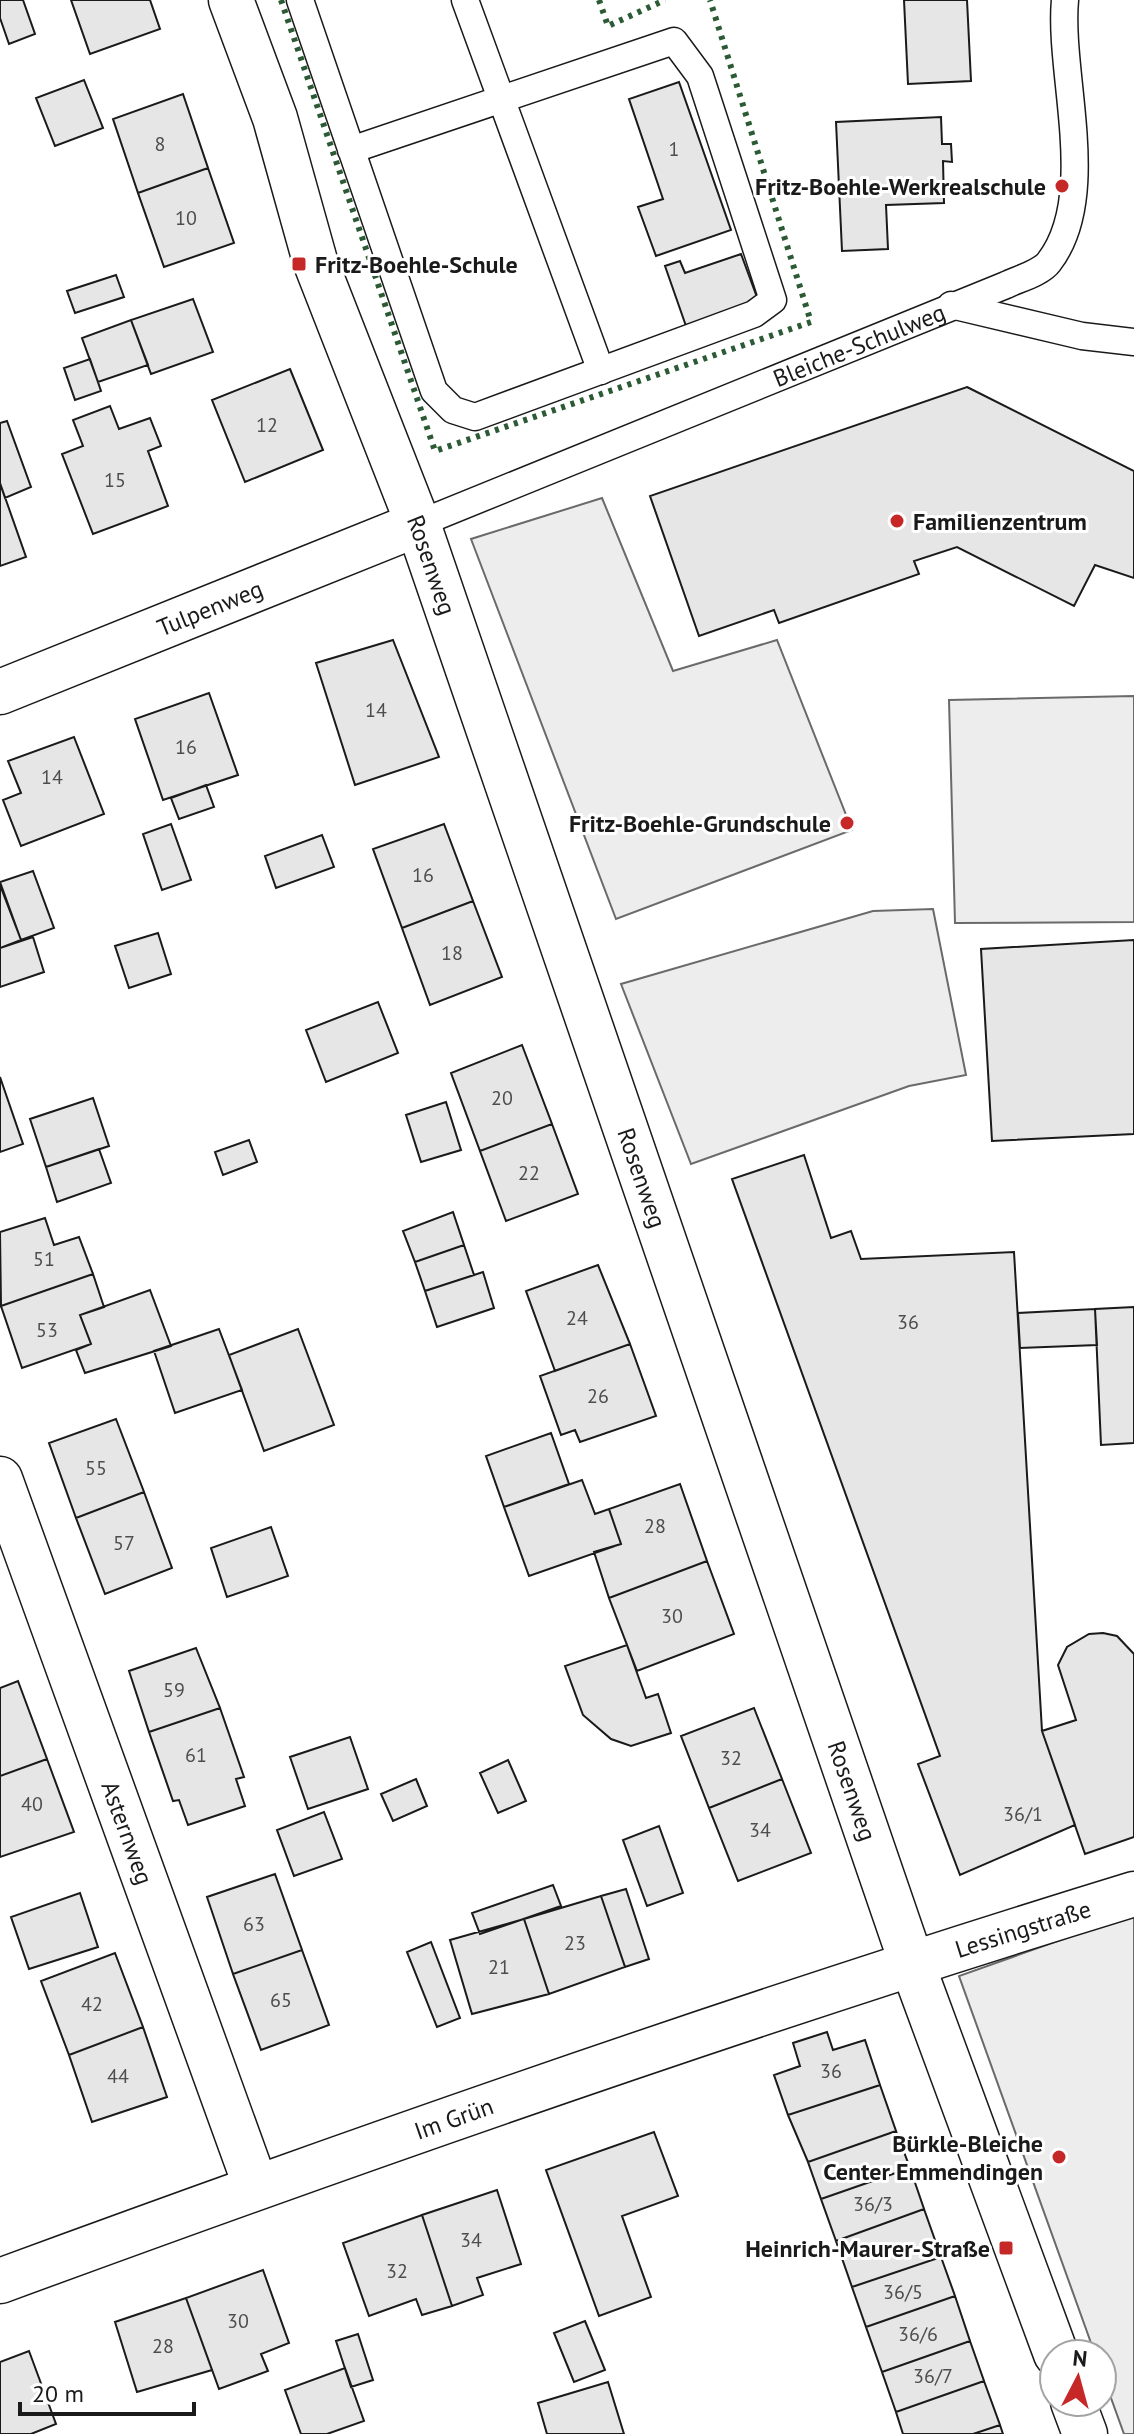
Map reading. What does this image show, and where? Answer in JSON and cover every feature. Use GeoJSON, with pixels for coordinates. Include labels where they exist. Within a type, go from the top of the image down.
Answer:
{"type":"FeatureCollection","features":[{"type":"Feature","properties":{"kind":"street","name":"Rosenweg"},"geometry":{"type":"LineString","coordinates":[[231,0],[275,118],[315,261],[418,524],[911,1961],[1050,2338]]}},
{"type":"Feature","properties":{"kind":"street","name":"Tulpenweg"},"geometry":{"type":"LineString","coordinates":[[0,692],[418,524]]}},
{"type":"Feature","properties":{"kind":"street","name":"Asternweg"},"geometry":{"type":"LineString","coordinates":[[0,1479],[256,2187]]}},
{"type":"Feature","properties":{"kind":"street","name":"Lessingstraße"},"geometry":{"type":"LineString","coordinates":[[911,1961],[1134,1894]]}},
{"type":"Feature","properties":{"kind":"street","name":"Im Grün"},"geometry":{"type":"LineString","coordinates":[[0,2281],[256,2187],[911,1961]]}},
{"type":"Feature","properties":{"kind":"lane"},"geometry":{"type":"LineString","coordinates":[[300,0],[351,150],[434,391],[453,410],[475,417],[754,314],[773,300],[700,76],[674,41],[351,150]]}},
{"type":"Feature","properties":{"kind":"lane"},"geometry":{"type":"LineString","coordinates":[[465,0],[601,371]]}},
{"type":"Feature","properties":{"kind":"lane","name":"Bleiche-Schulweg"},"geometry":{"type":"LineString","coordinates":[[418,524],[1006,285],[1048,264],[1069,225],[1075,119],[1065,0]]}},
{"type":"Feature","properties":{"kind":"lane"},"geometry":{"type":"LineString","coordinates":[[951,305],[1082,336],[1134,342]]}},
{"type":"Feature","properties":{"kind":"shaded area"},"geometry":{"type":"Polygon","coordinates":[[[602,498],[673,671],[777,640],[852,830],[616,919],[471,539],[602,498]]]}},
{"type":"Feature","properties":{"kind":"shaded area"},"geometry":{"type":"Polygon","coordinates":[[[1134,696],[1134,922],[955,923],[949,700],[1134,696]]]}},
{"type":"Feature","properties":{"kind":"shaded area"},"geometry":{"type":"Polygon","coordinates":[[[933,909],[966,1075],[909,1086],[691,1164],[621,984],[873,911],[933,909]]]}},
{"type":"Feature","properties":{"kind":"shaded area","name":"Bürkle-Bleiche Center Emmendingen"},"geometry":{"type":"Polygon","coordinates":[[[1134,1914],[1134,2434],[1124,2434],[1118,2417],[1118,2338],[1089,2338],[959,1976],[1134,1914]]]}},
{"type":"Feature","properties":{"kind":"building"},"geometry":{"type":"Polygon","coordinates":[[[0,0],[23,0],[35,34],[9,44],[0,18],[0,0]]]}},
{"type":"Feature","properties":{"kind":"building"},"geometry":{"type":"Polygon","coordinates":[[[71,0],[150,0],[160,29],[90,54],[71,0]]]}},
{"type":"Feature","properties":{"kind":"building"},"geometry":{"type":"Polygon","coordinates":[[[904,0],[967,0],[971,81],[908,84],[904,0]]]}},
{"type":"Feature","properties":{"kind":"building"},"geometry":{"type":"Polygon","coordinates":[[[84,80],[103,128],[55,146],[36,98],[84,80]]]}},
{"type":"Feature","properties":{"kind":"building"},"geometry":{"type":"Polygon","coordinates":[[[679,82],[731,230],[656,256],[638,207],[663,199],[629,99],[679,82]]]}},
{"type":"Feature","properties":{"kind":"building"},"geometry":{"type":"Polygon","coordinates":[[[183,94],[208,168],[138,193],[113,119],[183,94]]]}},
{"type":"Feature","properties":{"kind":"building"},"geometry":{"type":"Polygon","coordinates":[[[941,117],[942,144],[951,144],[952,162],[943,161],[944,203],[886,205],[888,249],[842,251],[836,122],[941,117]]]}},
{"type":"Feature","properties":{"kind":"building"},"geometry":{"type":"Polygon","coordinates":[[[208,168],[234,243],[164,267],[138,193],[208,168]]]}},
{"type":"Feature","properties":{"kind":"building"},"geometry":{"type":"Polygon","coordinates":[[[741,254],[758,300],[686,326],[665,266],[680,261],[685,273],[741,254]]]}},
{"type":"Feature","properties":{"kind":"building"},"geometry":{"type":"Polygon","coordinates":[[[116,275],[124,297],[75,313],[67,291],[116,275]]]}},
{"type":"Feature","properties":{"kind":"building"},"geometry":{"type":"Polygon","coordinates":[[[193,299],[213,352],[151,374],[131,320],[193,299]]]}},
{"type":"Feature","properties":{"kind":"building"},"geometry":{"type":"Polygon","coordinates":[[[131,320],[148,365],[98,382],[82,338],[131,320]]]}},
{"type":"Feature","properties":{"kind":"building"},"geometry":{"type":"Polygon","coordinates":[[[90,359],[101,391],[75,400],[64,368],[90,359]]]}},
{"type":"Feature","properties":{"kind":"building"},"geometry":{"type":"Polygon","coordinates":[[[290,369],[323,450],[245,482],[212,400],[290,369]]]}},
{"type":"Feature","properties":{"kind":"building","name":"Familienzentrum"},"geometry":{"type":"Polygon","coordinates":[[[967,387],[1134,471],[1134,578],[1095,565],[1074,606],[957,547],[914,561],[919,574],[779,623],[774,610],[699,636],[650,496],[967,387]]]}},
{"type":"Feature","properties":{"kind":"building"},"geometry":{"type":"Polygon","coordinates":[[[110,406],[119,429],[150,418],[161,446],[148,451],[168,506],[93,534],[62,454],[83,446],[73,420],[110,406]]]}},
{"type":"Feature","properties":{"kind":"building"},"geometry":{"type":"Polygon","coordinates":[[[7,421],[31,487],[5,498],[0,483],[0,423],[7,421]]]}},
{"type":"Feature","properties":{"kind":"building"},"geometry":{"type":"Polygon","coordinates":[[[0,483],[26,557],[0,566],[0,483]]]}},
{"type":"Feature","properties":{"kind":"building"},"geometry":{"type":"Polygon","coordinates":[[[393,640],[439,757],[355,785],[316,663],[393,640]]]}},
{"type":"Feature","properties":{"kind":"building"},"geometry":{"type":"Polygon","coordinates":[[[209,693],[238,775],[163,800],[135,719],[209,693]]]}},
{"type":"Feature","properties":{"kind":"building"},"geometry":{"type":"Polygon","coordinates":[[[74,737],[104,814],[21,846],[3,800],[21,793],[8,761],[74,737]]]}},
{"type":"Feature","properties":{"kind":"building"},"geometry":{"type":"Polygon","coordinates":[[[206,785],[214,807],[179,819],[171,798],[206,785]]]}},
{"type":"Feature","properties":{"kind":"building"},"geometry":{"type":"Polygon","coordinates":[[[171,824],[191,880],[162,890],[143,834],[171,824]]]}},
{"type":"Feature","properties":{"kind":"building"},"geometry":{"type":"Polygon","coordinates":[[[444,824],[473,901],[402,928],[373,849],[444,824]]]}},
{"type":"Feature","properties":{"kind":"building"},"geometry":{"type":"Polygon","coordinates":[[[322,835],[334,867],[276,888],[265,856],[322,835]]]}},
{"type":"Feature","properties":{"kind":"building"},"geometry":{"type":"Polygon","coordinates":[[[33,871],[54,928],[21,940],[0,882],[33,871]]]}},
{"type":"Feature","properties":{"kind":"building"},"geometry":{"type":"Polygon","coordinates":[[[0,885],[21,940],[0,948],[0,885]]]}},
{"type":"Feature","properties":{"kind":"building"},"geometry":{"type":"Polygon","coordinates":[[[473,901],[502,977],[430,1005],[402,928],[473,901]]]}},
{"type":"Feature","properties":{"kind":"building"},"geometry":{"type":"Polygon","coordinates":[[[158,933],[171,974],[129,988],[115,946],[158,933]]]}},
{"type":"Feature","properties":{"kind":"building"},"geometry":{"type":"Polygon","coordinates":[[[33,937],[44,972],[0,987],[0,948],[33,937]]]}},
{"type":"Feature","properties":{"kind":"building"},"geometry":{"type":"Polygon","coordinates":[[[1134,940],[1134,1134],[992,1141],[981,949],[1134,940]]]}},
{"type":"Feature","properties":{"kind":"building"},"geometry":{"type":"Polygon","coordinates":[[[378,1002],[398,1053],[326,1082],[306,1030],[378,1002]]]}},
{"type":"Feature","properties":{"kind":"building"},"geometry":{"type":"Polygon","coordinates":[[[522,1045],[552,1124],[480,1151],[451,1073],[522,1045]]]}},
{"type":"Feature","properties":{"kind":"building"},"geometry":{"type":"Polygon","coordinates":[[[0,1077],[23,1144],[0,1152],[0,1077]]]}},
{"type":"Feature","properties":{"kind":"building"},"geometry":{"type":"Polygon","coordinates":[[[93,1098],[109,1146],[46,1167],[30,1119],[93,1098]]]}},
{"type":"Feature","properties":{"kind":"building"},"geometry":{"type":"Polygon","coordinates":[[[446,1102],[461,1150],[421,1162],[406,1115],[446,1102]]]}},
{"type":"Feature","properties":{"kind":"building"},"geometry":{"type":"Polygon","coordinates":[[[552,1124],[578,1194],[506,1221],[480,1151],[552,1124]]]}},
{"type":"Feature","properties":{"kind":"building"},"geometry":{"type":"Polygon","coordinates":[[[249,1140],[257,1162],[223,1175],[215,1152],[249,1140]]]}},
{"type":"Feature","properties":{"kind":"building"},"geometry":{"type":"Polygon","coordinates":[[[99,1149],[111,1183],[57,1202],[46,1167],[99,1149]]]}},
{"type":"Feature","properties":{"kind":"building"},"geometry":{"type":"Polygon","coordinates":[[[804,1155],[831,1238],[851,1231],[861,1259],[1014,1252],[1042,1731],[1075,1825],[960,1875],[918,1764],[940,1756],[732,1179],[804,1155]]]}},
{"type":"Feature","properties":{"kind":"building"},"geometry":{"type":"Polygon","coordinates":[[[453,1212],[464,1245],[415,1262],[403,1231],[453,1212]]]}},
{"type":"Feature","properties":{"kind":"building"},"geometry":{"type":"Polygon","coordinates":[[[45,1218],[54,1245],[79,1237],[93,1274],[1,1306],[0,1232],[45,1218]]]}},
{"type":"Feature","properties":{"kind":"building"},"geometry":{"type":"Polygon","coordinates":[[[464,1245],[474,1275],[425,1291],[415,1262],[464,1245]]]}},
{"type":"Feature","properties":{"kind":"building"},"geometry":{"type":"Polygon","coordinates":[[[598,1265],[630,1344],[555,1371],[526,1291],[598,1265]]]}},
{"type":"Feature","properties":{"kind":"building"},"geometry":{"type":"Polygon","coordinates":[[[483,1272],[494,1308],[437,1327],[425,1291],[483,1272]]]}},
{"type":"Feature","properties":{"kind":"building"},"geometry":{"type":"Polygon","coordinates":[[[93,1274],[104,1307],[80,1315],[91,1344],[22,1368],[1,1306],[93,1274]]]}},
{"type":"Feature","properties":{"kind":"building"},"geometry":{"type":"Polygon","coordinates":[[[150,1290],[171,1346],[85,1373],[76,1350],[91,1344],[80,1315],[150,1290]]]}},
{"type":"Feature","properties":{"kind":"building"},"geometry":{"type":"Polygon","coordinates":[[[1134,1307],[1134,1443],[1101,1445],[1095,1309],[1134,1307]]]}},
{"type":"Feature","properties":{"kind":"building"},"geometry":{"type":"Polygon","coordinates":[[[1095,1309],[1097,1345],[1020,1348],[1018,1313],[1095,1309]]]}},
{"type":"Feature","properties":{"kind":"building"},"geometry":{"type":"Polygon","coordinates":[[[219,1329],[242,1390],[175,1413],[154,1351],[219,1329]]]}},
{"type":"Feature","properties":{"kind":"building"},"geometry":{"type":"Polygon","coordinates":[[[298,1329],[334,1425],[264,1451],[229,1355],[298,1329]]]}},
{"type":"Feature","properties":{"kind":"building"},"geometry":{"type":"Polygon","coordinates":[[[630,1344],[656,1416],[580,1442],[575,1430],[561,1435],[540,1376],[630,1344]]]}},
{"type":"Feature","properties":{"kind":"building"},"geometry":{"type":"Polygon","coordinates":[[[116,1419],[144,1492],[76,1518],[49,1443],[116,1419]]]}},
{"type":"Feature","properties":{"kind":"building"},"geometry":{"type":"Polygon","coordinates":[[[551,1433],[569,1484],[504,1507],[486,1456],[551,1433]]]}},
{"type":"Feature","properties":{"kind":"building"},"geometry":{"type":"Polygon","coordinates":[[[582,1480],[595,1514],[609,1509],[621,1544],[529,1576],[504,1507],[582,1480]]]}},
{"type":"Feature","properties":{"kind":"building"},"geometry":{"type":"Polygon","coordinates":[[[680,1484],[707,1561],[609,1598],[594,1552],[621,1544],[609,1509],[680,1484]]]}},
{"type":"Feature","properties":{"kind":"building"},"geometry":{"type":"Polygon","coordinates":[[[144,1492],[172,1568],[105,1594],[76,1518],[144,1492]]]}},
{"type":"Feature","properties":{"kind":"building"},"geometry":{"type":"Polygon","coordinates":[[[271,1527],[288,1576],[227,1597],[211,1548],[271,1527]]]}},
{"type":"Feature","properties":{"kind":"building"},"geometry":{"type":"Polygon","coordinates":[[[707,1561],[734,1634],[637,1671],[609,1598],[707,1561]]]}},
{"type":"Feature","properties":{"kind":"building"},"geometry":{"type":"Polygon","coordinates":[[[1089,1634],[1117,1636],[1134,1654],[1134,1837],[1085,1854],[1042,1731],[1076,1720],[1058,1665],[1067,1647],[1089,1634]]]}},
{"type":"Feature","properties":{"kind":"building"},"geometry":{"type":"Polygon","coordinates":[[[627,1645],[646,1698],[658,1694],[671,1733],[631,1746],[611,1739],[583,1715],[565,1666],[627,1645]]]}},
{"type":"Feature","properties":{"kind":"building"},"geometry":{"type":"Polygon","coordinates":[[[196,1648],[220,1708],[149,1732],[129,1671],[196,1648]]]}},
{"type":"Feature","properties":{"kind":"building"},"geometry":{"type":"Polygon","coordinates":[[[18,1681],[47,1759],[0,1776],[0,1688],[18,1681]]]}},
{"type":"Feature","properties":{"kind":"building"},"geometry":{"type":"Polygon","coordinates":[[[220,1708],[244,1777],[236,1779],[245,1806],[188,1825],[179,1800],[173,1801],[149,1732],[220,1708]]]}},
{"type":"Feature","properties":{"kind":"building"},"geometry":{"type":"Polygon","coordinates":[[[754,1708],[782,1779],[709,1808],[681,1736],[754,1708]]]}},
{"type":"Feature","properties":{"kind":"building"},"geometry":{"type":"Polygon","coordinates":[[[350,1737],[368,1789],[308,1809],[290,1757],[350,1737]]]}},
{"type":"Feature","properties":{"kind":"building"},"geometry":{"type":"Polygon","coordinates":[[[47,1759],[74,1832],[0,1857],[0,1776],[47,1759]]]}},
{"type":"Feature","properties":{"kind":"building"},"geometry":{"type":"Polygon","coordinates":[[[508,1760],[526,1801],[498,1813],[480,1773],[508,1760]]]}},
{"type":"Feature","properties":{"kind":"building"},"geometry":{"type":"Polygon","coordinates":[[[416,1779],[427,1806],[393,1821],[381,1794],[416,1779]]]}},
{"type":"Feature","properties":{"kind":"building"},"geometry":{"type":"Polygon","coordinates":[[[782,1779],[811,1853],[738,1881],[709,1808],[782,1779]]]}},
{"type":"Feature","properties":{"kind":"building"},"geometry":{"type":"Polygon","coordinates":[[[324,1812],[342,1859],[294,1876],[277,1830],[324,1812]]]}},
{"type":"Feature","properties":{"kind":"building"},"geometry":{"type":"Polygon","coordinates":[[[659,1826],[683,1893],[647,1906],[623,1840],[659,1826]]]}},
{"type":"Feature","properties":{"kind":"building"},"geometry":{"type":"Polygon","coordinates":[[[275,1874],[302,1950],[233,1974],[207,1897],[275,1874]]]}},
{"type":"Feature","properties":{"kind":"building"},"geometry":{"type":"Polygon","coordinates":[[[553,1885],[561,1906],[480,1934],[472,1913],[553,1885]]]}},
{"type":"Feature","properties":{"kind":"building"},"geometry":{"type":"Polygon","coordinates":[[[626,1889],[649,1959],[625,1967],[601,1896],[626,1889]]]}},
{"type":"Feature","properties":{"kind":"building"},"geometry":{"type":"Polygon","coordinates":[[[80,1893],[98,1947],[29,1969],[11,1917],[80,1893]]]}},
{"type":"Feature","properties":{"kind":"building"},"geometry":{"type":"Polygon","coordinates":[[[601,1896],[625,1967],[549,1994],[524,1919],[601,1896]]]}},
{"type":"Feature","properties":{"kind":"building"},"geometry":{"type":"Polygon","coordinates":[[[524,1919],[549,1994],[472,2014],[450,1940],[524,1919]]]}},
{"type":"Feature","properties":{"kind":"building"},"geometry":{"type":"Polygon","coordinates":[[[431,1942],[460,2018],[437,2027],[407,1952],[431,1942]]]}},
{"type":"Feature","properties":{"kind":"building"},"geometry":{"type":"Polygon","coordinates":[[[302,1950],[329,2025],[261,2050],[233,1974],[302,1950]]]}},
{"type":"Feature","properties":{"kind":"building"},"geometry":{"type":"Polygon","coordinates":[[[115,1953],[143,2027],[69,2055],[41,1981],[115,1953]]]}},
{"type":"Feature","properties":{"kind":"building"},"geometry":{"type":"Polygon","coordinates":[[[143,2027],[167,2097],[92,2122],[69,2055],[143,2027]]]}},
{"type":"Feature","properties":{"kind":"building"},"geometry":{"type":"Polygon","coordinates":[[[827,2032],[833,2050],[865,2040],[880,2085],[788,2115],[774,2075],[800,2066],[793,2043],[827,2032]]]}},
{"type":"Feature","properties":{"kind":"building"},"geometry":{"type":"Polygon","coordinates":[[[880,2085],[896,2131],[808,2162],[788,2115],[880,2085]]]}},
{"type":"Feature","properties":{"kind":"building"},"geometry":{"type":"Polygon","coordinates":[[[896,2131],[910,2168],[821,2199],[808,2162],[896,2131]]]}},
{"type":"Feature","properties":{"kind":"building"},"geometry":{"type":"Polygon","coordinates":[[[654,2132],[678,2196],[622,2216],[651,2297],[599,2316],[546,2170],[654,2132]]]}},
{"type":"Feature","properties":{"kind":"building"},"geometry":{"type":"Polygon","coordinates":[[[910,2168],[924,2209],[836,2241],[821,2199],[910,2168]]]}},
{"type":"Feature","properties":{"kind":"building"},"geometry":{"type":"Polygon","coordinates":[[[497,2190],[521,2264],[477,2278],[483,2295],[452,2306],[422,2215],[497,2190]]]}},
{"type":"Feature","properties":{"kind":"building"},"geometry":{"type":"Polygon","coordinates":[[[924,2209],[941,2257],[852,2287],[836,2241],[924,2209]]]}},
{"type":"Feature","properties":{"kind":"building"},"geometry":{"type":"Polygon","coordinates":[[[422,2215],[452,2306],[422,2315],[416,2299],[369,2316],[343,2243],[422,2215]]]}},
{"type":"Feature","properties":{"kind":"building"},"geometry":{"type":"Polygon","coordinates":[[[941,2257],[955,2296],[866,2327],[852,2287],[941,2257]]]}},
{"type":"Feature","properties":{"kind":"building"},"geometry":{"type":"Polygon","coordinates":[[[263,2270],[289,2343],[261,2354],[268,2371],[219,2389],[186,2298],[263,2270]]]}},
{"type":"Feature","properties":{"kind":"building"},"geometry":{"type":"Polygon","coordinates":[[[955,2296],[970,2341],[882,2372],[866,2327],[955,2296]]]}},
{"type":"Feature","properties":{"kind":"building"},"geometry":{"type":"Polygon","coordinates":[[[186,2298],[212,2370],[137,2392],[115,2322],[186,2298]]]}},
{"type":"Feature","properties":{"kind":"building"},"geometry":{"type":"Polygon","coordinates":[[[585,2321],[605,2370],[574,2382],[554,2333],[585,2321]]]}},
{"type":"Feature","properties":{"kind":"building"},"geometry":{"type":"Polygon","coordinates":[[[358,2334],[373,2380],[351,2387],[336,2341],[358,2334]]]}},
{"type":"Feature","properties":{"kind":"building"},"geometry":{"type":"Polygon","coordinates":[[[970,2341],[984,2381],[896,2412],[882,2372],[970,2341]]]}},
{"type":"Feature","properties":{"kind":"building"},"geometry":{"type":"Polygon","coordinates":[[[29,2351],[56,2424],[31,2434],[0,2434],[0,2362],[29,2351]]]}},
{"type":"Feature","properties":{"kind":"building"},"geometry":{"type":"Polygon","coordinates":[[[345,2368],[364,2421],[327,2434],[301,2434],[285,2390],[345,2368]]]}},
{"type":"Feature","properties":{"kind":"building"},"geometry":{"type":"Polygon","coordinates":[[[984,2381],[1000,2425],[973,2434],[903,2434],[896,2412],[984,2381]]]}},
{"type":"Feature","properties":{"kind":"building"},"geometry":{"type":"Polygon","coordinates":[[[608,2382],[624,2434],[547,2434],[538,2403],[608,2382]]]}},
{"type":"Feature","properties":{"kind":"building"},"geometry":{"type":"Polygon","coordinates":[[[1000,2425],[1003,2434],[973,2434],[1000,2425]]]}},
{"type":"Feature","properties":{"kind":"hedge"},"geometry":{"type":"LineString","coordinates":[[281,0],[435,451],[811,322],[710,0]]}},
{"type":"Feature","properties":{"kind":"hedge"},"geometry":{"type":"LineString","coordinates":[[599,0],[608,26],[665,0]]}},
{"type":"Feature","properties":{"kind":"place","name":"Fritz-Boehle-Werkrealschule"},"geometry":{"type":"Point","coordinates":[1062,186]}},
{"type":"Feature","properties":{"kind":"place","name":"Fritz-Boehle-Schule"},"geometry":{"type":"Point","coordinates":[299,264]}},
{"type":"Feature","properties":{"kind":"place","name":"Familienzentrum"},"geometry":{"type":"Point","coordinates":[897,521]}},
{"type":"Feature","properties":{"kind":"place","name":"Fritz-Boehle-Grundschule"},"geometry":{"type":"Point","coordinates":[847,823]}},
{"type":"Feature","properties":{"kind":"place","name":"Bürkle-Bleiche Center Emmendingen"},"geometry":{"type":"Point","coordinates":[1059,2157]}},
{"type":"Feature","properties":{"kind":"place","name":"Heinrich-Maurer-Straße"},"geometry":{"type":"Point","coordinates":[1006,2248]}}]}
